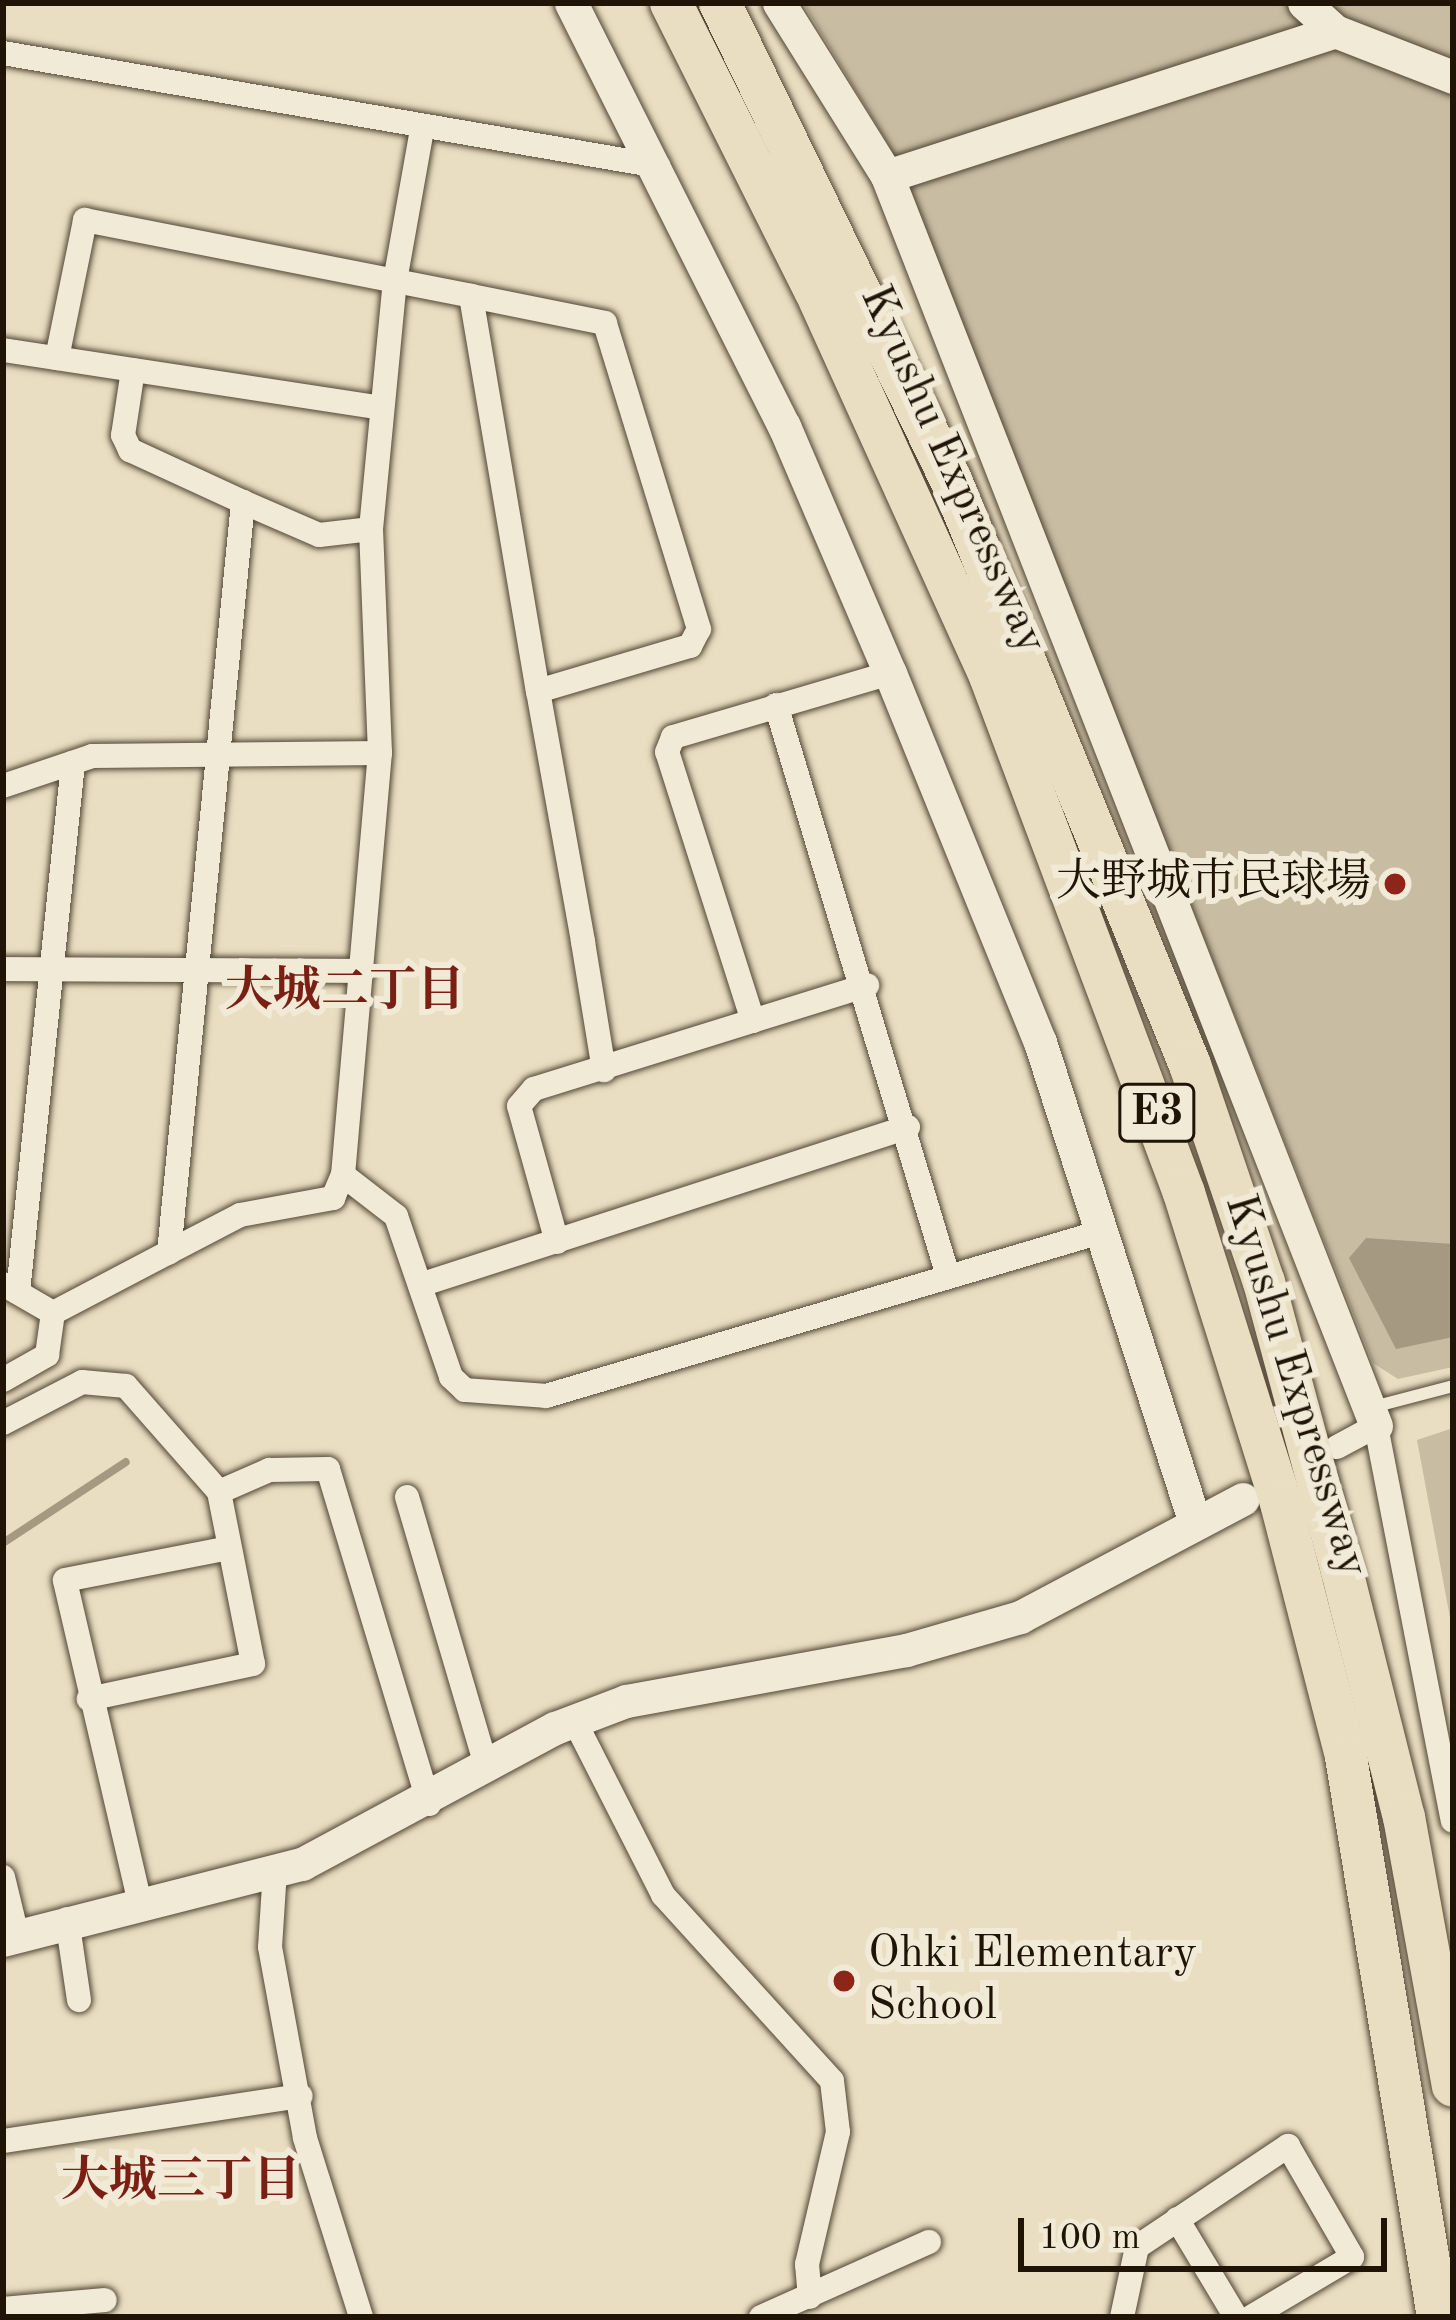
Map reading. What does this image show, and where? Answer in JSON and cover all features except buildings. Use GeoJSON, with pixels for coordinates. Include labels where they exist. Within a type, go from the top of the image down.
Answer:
{"type":"FeatureCollection","features":[{"type":"Feature","properties":{"kind":"highway","name":"Kyushu Expressway"},"geometry":{"type":"LineString","coordinates":[[671,3],[981,656],[1184,1193],[1281,1503],[1346,1757],[1438,2317]]}},
{"type":"Feature","properties":{"kind":"highway","name":"Kyushu Expressway"},"geometry":{"type":"LineString","coordinates":[[721,3],[951,480],[1190,1065],[1264,1282],[1342,1571],[1404,1817],[1453,2086]]}},
{"type":"Feature","properties":{"kind":"street"},"geometry":{"type":"LineString","coordinates":[[571,3],[658,166],[890,673],[1030,1017],[1104,1231],[1195,1523]]}},
{"type":"Feature","properties":{"kind":"street"},"geometry":{"type":"LineString","coordinates":[[778,3],[886,176],[1372,1417],[1453,1821]]}},
{"type":"Feature","properties":{"kind":"street"},"geometry":{"type":"LineString","coordinates":[[1304,3],[1335,32],[1453,77]]}},
{"type":"Feature","properties":{"kind":"street"},"geometry":{"type":"LineString","coordinates":[[886,176],[1335,32]]}},
{"type":"Feature","properties":{"kind":"street"},"geometry":{"type":"LineString","coordinates":[[3,53],[422,129],[658,166]]}},
{"type":"Feature","properties":{"kind":"street"},"geometry":{"type":"LineString","coordinates":[[53,1313],[240,1215],[333,1198],[343,1175],[380,753],[371,529],[395,281],[422,129]]}},
{"type":"Feature","properties":{"kind":"street"},"geometry":{"type":"LineString","coordinates":[[57,358],[85,220],[605,323],[699,629],[690,646],[538,691]]}},
{"type":"Feature","properties":{"kind":"street"},"geometry":{"type":"LineString","coordinates":[[471,296],[604,1070]]}},
{"type":"Feature","properties":{"kind":"street"},"geometry":{"type":"LineString","coordinates":[[3,350],[382,408]]}},
{"type":"Feature","properties":{"kind":"street"},"geometry":{"type":"LineString","coordinates":[[133,370],[123,435],[130,450],[319,535],[371,529]]}},
{"type":"Feature","properties":{"kind":"street"},"geometry":{"type":"LineString","coordinates":[[169,1252],[243,502]]}},
{"type":"Feature","properties":{"kind":"street"},"geometry":{"type":"LineString","coordinates":[[753,1021],[668,752],[674,737],[890,673]]}},
{"type":"Feature","properties":{"kind":"street"},"geometry":{"type":"LineString","coordinates":[[776,705],[867,985],[948,1276]]}},
{"type":"Feature","properties":{"kind":"street"},"geometry":{"type":"LineString","coordinates":[[3,786],[73,764],[380,753]]}},
{"type":"Feature","properties":{"kind":"street"},"geometry":{"type":"LineString","coordinates":[[53,1313],[8,1292],[58,971],[73,764]]}},
{"type":"Feature","properties":{"kind":"street"},"geometry":{"type":"LineString","coordinates":[[3,969],[363,971]]}},
{"type":"Feature","properties":{"kind":"street"},"geometry":{"type":"LineString","coordinates":[[557,1242],[520,1106],[534,1089],[867,985]]}},
{"type":"Feature","properties":{"kind":"street"},"geometry":{"type":"LineString","coordinates":[[420,1285],[908,1127]]}},
{"type":"Feature","properties":{"kind":"street"},"geometry":{"type":"LineString","coordinates":[[343,1175],[396,1216],[451,1377],[465,1390],[546,1396],[1104,1231]]}},
{"type":"Feature","properties":{"kind":"street"},"geometry":{"type":"LineString","coordinates":[[3,1379],[47,1354],[53,1313]]}},
{"type":"Feature","properties":{"kind":"street"},"geometry":{"type":"LineString","coordinates":[[3,1423],[82,1382],[126,1386],[219,1492],[253,1664],[89,1699]]}},
{"type":"Feature","properties":{"kind":"street"},"geometry":{"type":"LineString","coordinates":[[1336,1447],[1372,1417]]}},
{"type":"Feature","properties":{"kind":"street"},"geometry":{"type":"LineString","coordinates":[[219,1492],[269,1470],[328,1469],[429,1804]]}},
{"type":"Feature","properties":{"kind":"street"},"geometry":{"type":"LineString","coordinates":[[407,1497],[487,1769]]}},
{"type":"Feature","properties":{"kind":"street"},"geometry":{"type":"LineString","coordinates":[[3,1877],[10,1938],[139,1899],[275,1870],[429,1804],[574,1720],[626,1701],[969,1635],[1064,1596],[1243,1499]]}},
{"type":"Feature","properties":{"kind":"street"},"geometry":{"type":"LineString","coordinates":[[139,1899],[65,1580],[229,1549]]}},
{"type":"Feature","properties":{"kind":"street"},"geometry":{"type":"LineString","coordinates":[[574,1720],[663,1895],[832,2080],[838,2132],[807,2264],[810,2297]]}},
{"type":"Feature","properties":{"kind":"street"},"geometry":{"type":"LineString","coordinates":[[275,1870],[270,1947],[301,2096],[305,2138],[361,2317]]}},
{"type":"Feature","properties":{"kind":"street"},"geometry":{"type":"LineString","coordinates":[[67,1919],[79,2000]]}},
{"type":"Feature","properties":{"kind":"street"},"geometry":{"type":"LineString","coordinates":[[3,2141],[301,2096]]}},
{"type":"Feature","properties":{"kind":"street"},"geometry":{"type":"LineString","coordinates":[[1122,2317],[1128,2260],[1278,2147],[1293,2150],[1352,2257],[1251,2317]]}},
{"type":"Feature","properties":{"kind":"street"},"geometry":{"type":"LineString","coordinates":[[1177,2219],[1236,2317]]}},
{"type":"Feature","properties":{"kind":"street"},"geometry":{"type":"LineString","coordinates":[[761,2317],[929,2242]]}},
{"type":"Feature","properties":{"kind":"street"},"geometry":{"type":"LineString","coordinates":[[3,2309],[105,2300]]}},
{"type":"Feature","properties":{"kind":"lane"},"geometry":{"type":"LineString","coordinates":[[1372,1417],[1453,1386]]}},
{"type":"Feature","properties":{"kind":"shaded area"},"geometry":{"type":"Polygon","coordinates":[[[803,3],[1453,3],[1453,1367],[1398,1379],[1373,1363],[888,144],[803,3]]]}},
{"type":"Feature","properties":{"kind":"shaded area"},"geometry":{"type":"Polygon","coordinates":[[[1366,1238],[1453,1244],[1453,1337],[1396,1349],[1349,1258],[1366,1238]]]}},
{"type":"Feature","properties":{"kind":"shaded area"},"geometry":{"type":"Polygon","coordinates":[[[1453,1428],[1453,1634],[1417,1440],[1453,1428]]]}},
{"type":"Feature","properties":{"kind":"waterway"},"geometry":{"type":"LineString","coordinates":[[3,1543],[126,1462]]}},
{"type":"Feature","properties":{"kind":"place","name":"大野城市民球場"},"geometry":{"type":"Point","coordinates":[1395,884]}},
{"type":"Feature","properties":{"kind":"place","name":"Ohki Elementary School"},"geometry":{"type":"Point","coordinates":[844,1981]}},
{"type":"Feature","properties":{"kind":"district","name":"大城二丁目"},"geometry":{"type":"Point","coordinates":[345,993]}},
{"type":"Feature","properties":{"kind":"district","name":"大城三丁目"},"geometry":{"type":"Point","coordinates":[181,2183]}}]}
